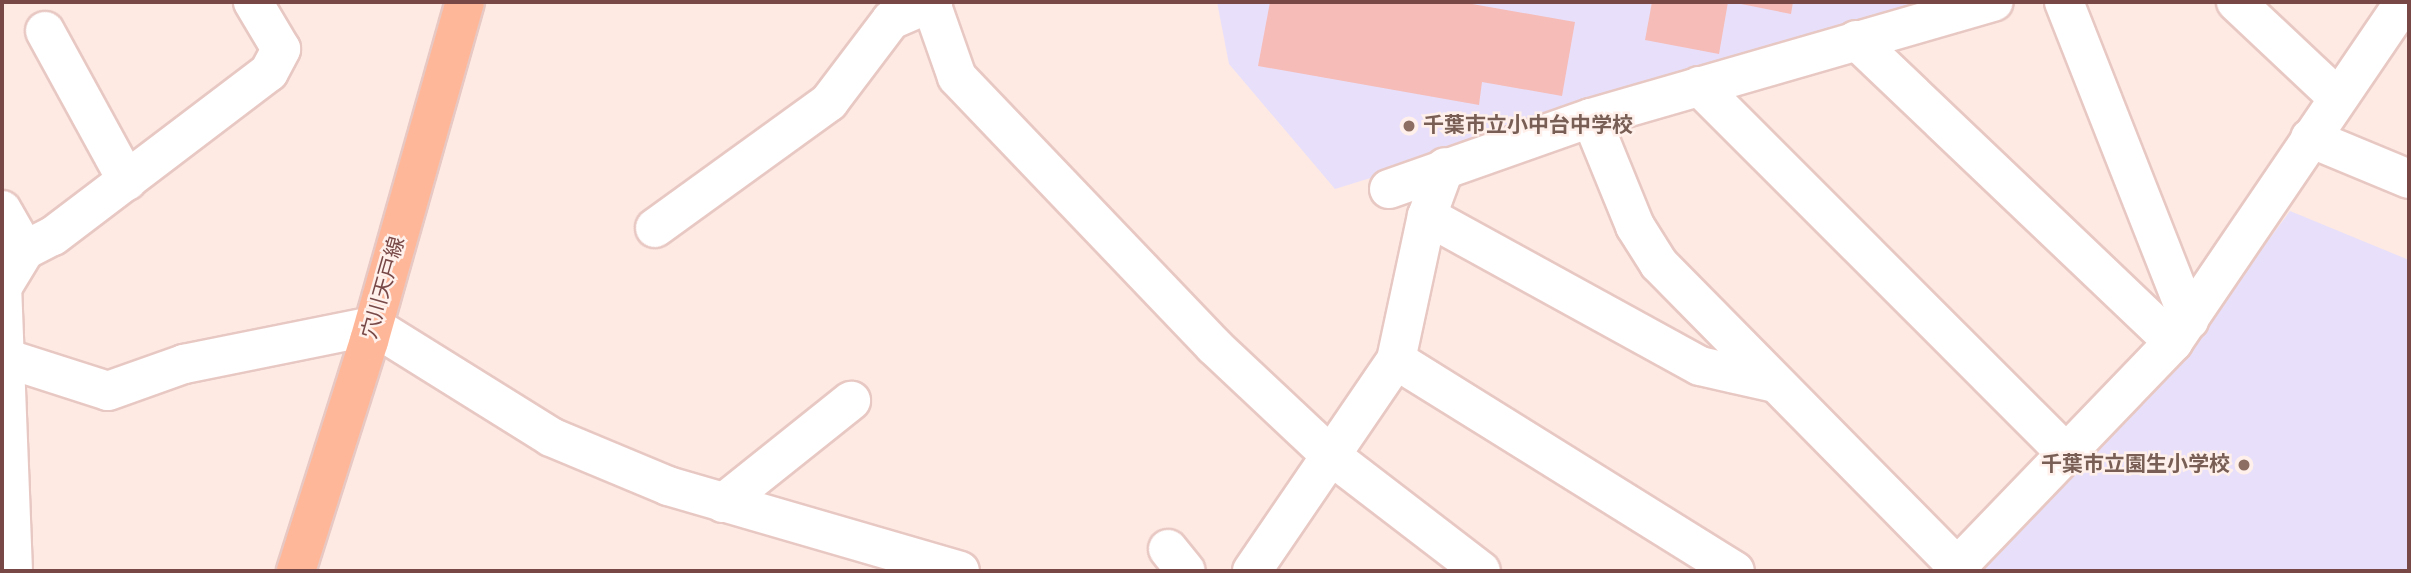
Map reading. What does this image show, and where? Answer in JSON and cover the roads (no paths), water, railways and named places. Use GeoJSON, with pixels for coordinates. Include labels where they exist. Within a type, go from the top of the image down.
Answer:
{"type":"FeatureCollection","features":[{"type":"Feature","properties":{"kind":"main road","name":"穴川天戸線"},"geometry":{"type":"LineString","coordinates":[[296,571],[373,326],[465,2]]}},
{"type":"Feature","properties":{"kind":"street"},"geometry":{"type":"LineString","coordinates":[[13,571],[2,288],[25,250],[127,181],[269,72],[281,49],[253,2]]}},
{"type":"Feature","properties":{"kind":"street"},"geometry":{"type":"LineString","coordinates":[[1389,189],[1445,166],[1591,118],[1994,2]]}},
{"type":"Feature","properties":{"kind":"street"},"geometry":{"type":"LineString","coordinates":[[2064,2],[2181,331]]}},
{"type":"Feature","properties":{"kind":"street"},"geometry":{"type":"LineString","coordinates":[[2236,2],[2336,96]]}},
{"type":"Feature","properties":{"kind":"street"},"geometry":{"type":"LineString","coordinates":[[1591,118],[1635,226],[1658,264],[1956,569],[2181,331],[2336,96],[2404,2],[2409,4]]}},
{"type":"Feature","properties":{"kind":"street"},"geometry":{"type":"LineString","coordinates":[[655,228],[829,102],[891,20],[932,4],[957,77],[1214,346],[1331,456],[1481,571]]}},
{"type":"Feature","properties":{"kind":"street"},"geometry":{"type":"LineString","coordinates":[[45,31],[127,181]]}},
{"type":"Feature","properties":{"kind":"street"},"geometry":{"type":"LineString","coordinates":[[1856,40],[2181,331]]}},
{"type":"Feature","properties":{"kind":"street"},"geometry":{"type":"LineString","coordinates":[[1699,86],[2067,454]]}},
{"type":"Feature","properties":{"kind":"street"},"geometry":{"type":"LineString","coordinates":[[2310,138],[2409,179]]}},
{"type":"Feature","properties":{"kind":"street"},"geometry":{"type":"LineString","coordinates":[[1252,571],[1396,360],[1427,216],[1445,166]]}},
{"type":"Feature","properties":{"kind":"street"},"geometry":{"type":"LineString","coordinates":[[2,210],[25,250]]}},
{"type":"Feature","properties":{"kind":"street"},"geometry":{"type":"LineString","coordinates":[[1427,216],[1700,366],[1774,383]]}},
{"type":"Feature","properties":{"kind":"street"},"geometry":{"type":"LineString","coordinates":[[4,357],[108,391],[184,364],[373,326],[551,437],[723,503],[960,571]]}},
{"type":"Feature","properties":{"kind":"street"},"geometry":{"type":"LineString","coordinates":[[1396,360],[1735,571]]}},
{"type":"Feature","properties":{"kind":"street"},"geometry":{"type":"LineString","coordinates":[[723,503],[852,401]]}},
{"type":"Feature","properties":{"kind":"place","name":"千葉市立小中台中学校"},"geometry":{"type":"Point","coordinates":[1409,126]}},
{"type":"Feature","properties":{"kind":"place","name":"千葉市立園生小学校"},"geometry":{"type":"Point","coordinates":[2244,465]}}]}
